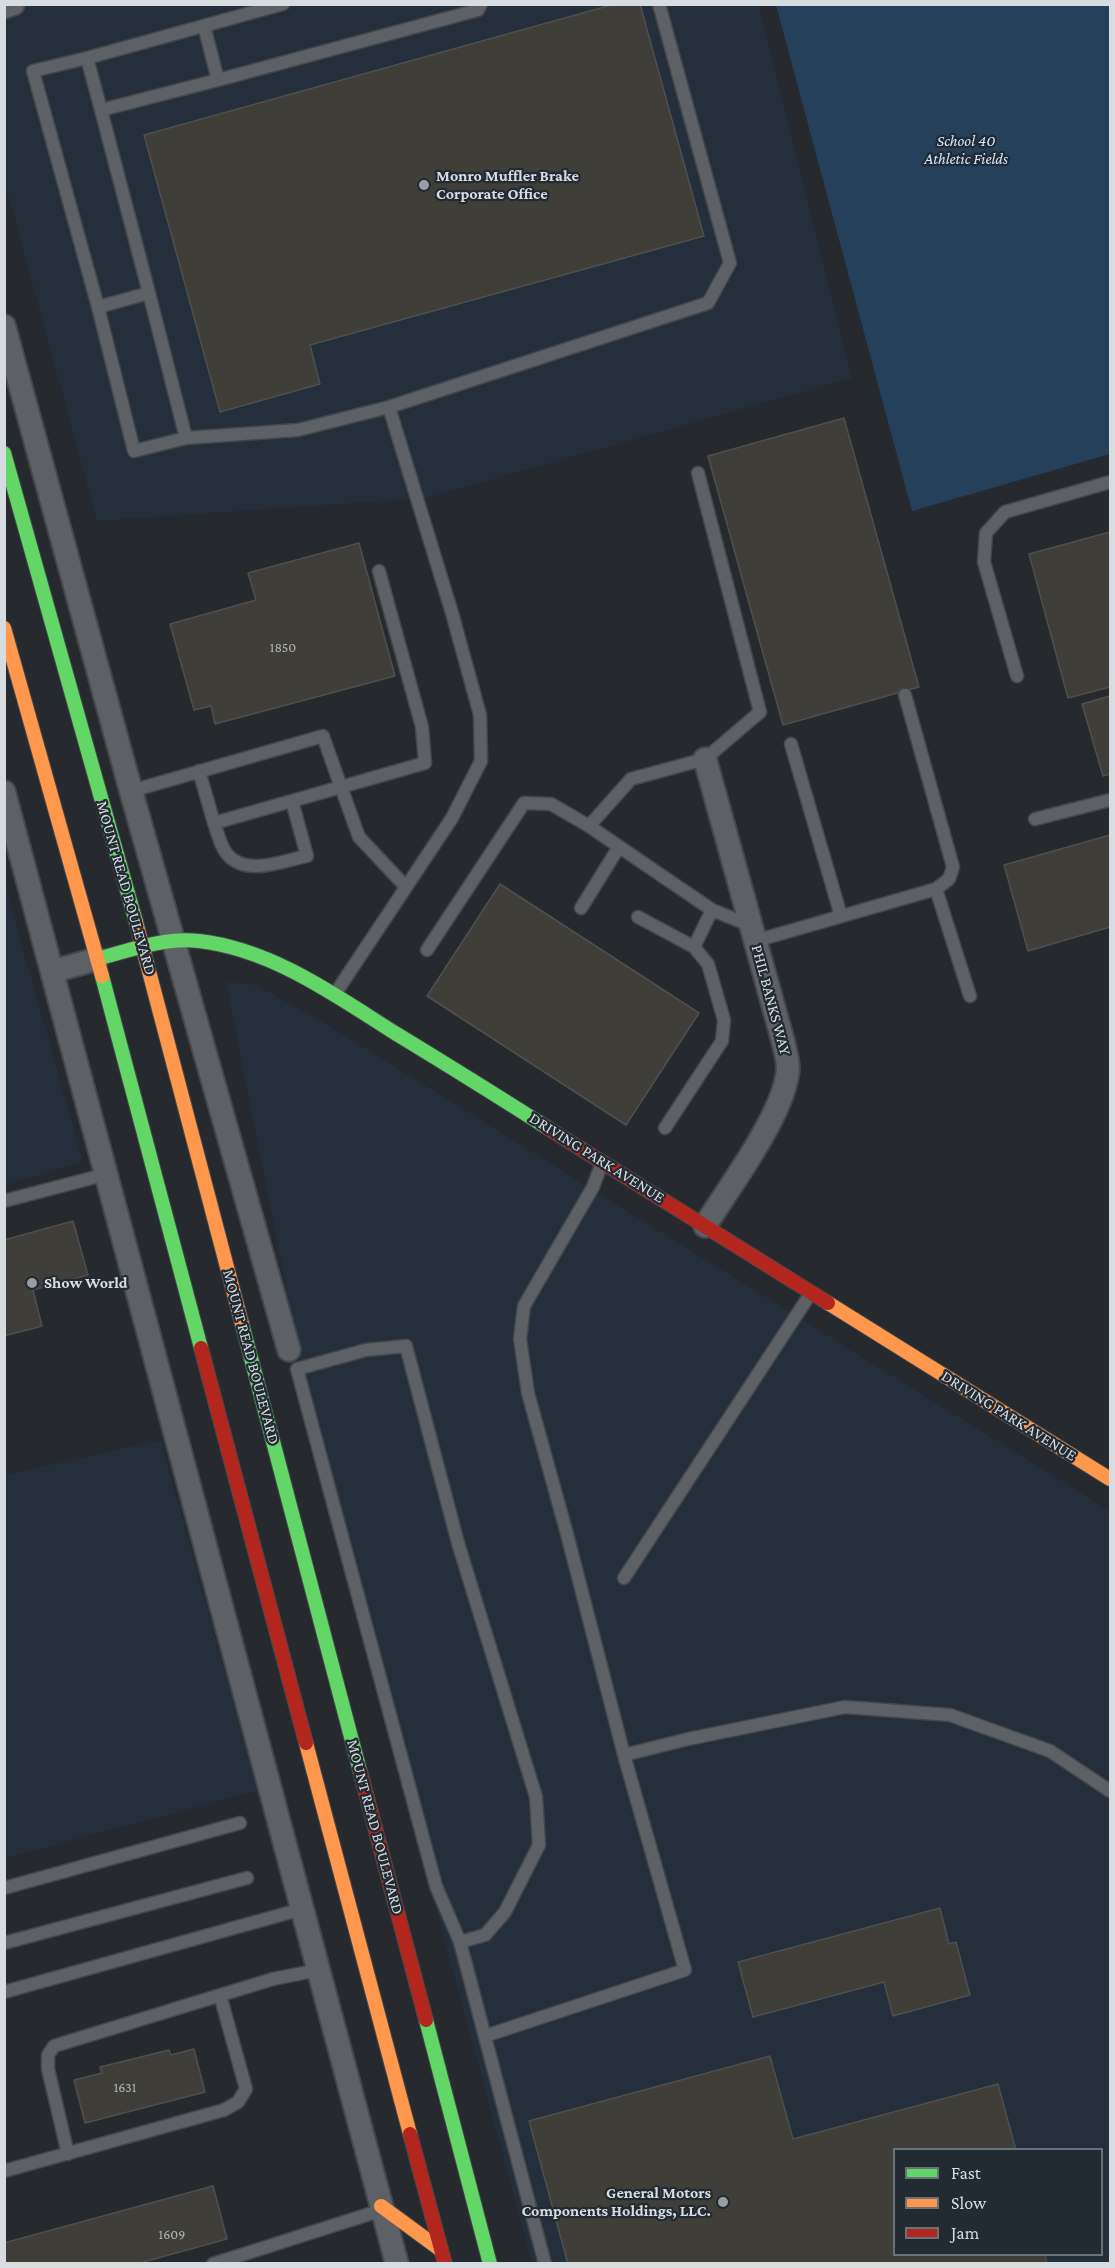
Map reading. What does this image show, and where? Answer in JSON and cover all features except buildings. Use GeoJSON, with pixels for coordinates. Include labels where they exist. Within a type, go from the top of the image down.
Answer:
{"type":"FeatureCollection","features":[{"type":"Feature","properties":{"kind":"main road","name":"MOUNT READ BOULEVARD"},"geometry":{"type":"LineString","coordinates":[[4,453],[143,947],[490,2264]]}},
{"type":"Feature","properties":{"kind":"main road"},"geometry":{"type":"LineString","coordinates":[[4,628],[97,958],[443,2257]]}},
{"type":"Feature","properties":{"kind":"main road","name":"DRIVING PARK AVENUE"},"geometry":{"type":"LineString","coordinates":[[97,958],[175,941],[217,943],[242,950],[279,966],[334,995],[1110,1479]]}},
{"type":"Feature","properties":{"kind":"main road"},"geometry":{"type":"LineString","coordinates":[[382,2208],[443,2257]]}},
{"type":"Feature","properties":{"kind":"street"},"geometry":{"type":"LineString","coordinates":[[4,7],[13,4]]}},
{"type":"Feature","properties":{"kind":"street","name":"MOUNT READ BOULEVARD"},"geometry":{"type":"LineString","coordinates":[[4,326],[131,791],[293,1360]]}},
{"type":"Feature","properties":{"kind":"street","name":"PHIL BANKS WAY"},"geometry":{"type":"LineString","coordinates":[[705,759],[783,1041],[788,1067],[784,1091],[772,1119],[705,1226]]}},
{"type":"Feature","properties":{"kind":"street"},"geometry":{"type":"LineString","coordinates":[[4,792],[54,971],[397,2264]]}},
{"type":"Feature","properties":{"kind":"street","name":"DRIVING PARK AVENUE"},"geometry":{"type":"LineString","coordinates":[[54,971],[97,958]]}},
{"type":"Feature","properties":{"kind":"lane"},"geometry":{"type":"LineString","coordinates":[[283,4],[33,71],[98,307],[134,451],[186,438],[298,430],[389,407],[708,303],[730,263],[660,4]]}},
{"type":"Feature","properties":{"kind":"lane"},"geometry":{"type":"LineString","coordinates":[[101,110],[478,10],[481,4]]}},
{"type":"Feature","properties":{"kind":"lane"},"geometry":{"type":"LineString","coordinates":[[204,26],[218,80]]}},
{"type":"Feature","properties":{"kind":"lane"},"geometry":{"type":"LineString","coordinates":[[87,58],[186,438]]}},
{"type":"Feature","properties":{"kind":"lane"},"geometry":{"type":"LineString","coordinates":[[98,307],[149,293]]}},
{"type":"Feature","properties":{"kind":"lane"},"geometry":{"type":"LineString","coordinates":[[334,995],[452,818],[481,761],[480,715],[453,613],[389,407]]}},
{"type":"Feature","properties":{"kind":"lane"},"geometry":{"type":"LineString","coordinates":[[589,826],[631,780],[705,759],[760,712],[698,473]]}},
{"type":"Feature","properties":{"kind":"lane"},"geometry":{"type":"LineString","coordinates":[[1017,676],[984,562],[986,532],[1005,512],[1110,482]]}},
{"type":"Feature","properties":{"kind":"lane"},"geometry":{"type":"LineString","coordinates":[[214,823],[425,763],[422,727],[379,571]]}},
{"type":"Feature","properties":{"kind":"lane"},"geometry":{"type":"LineString","coordinates":[[427,950],[524,803],[551,804],[589,826],[712,910],[753,933],[841,916],[936,889],[949,879],[953,867],[905,695]]}},
{"type":"Feature","properties":{"kind":"lane"},"geometry":{"type":"LineString","coordinates":[[131,791],[322,736],[359,837],[406,887]]}},
{"type":"Feature","properties":{"kind":"lane"},"geometry":{"type":"LineString","coordinates":[[791,744],[841,916]]}},
{"type":"Feature","properties":{"kind":"lane"},"geometry":{"type":"LineString","coordinates":[[199,771],[225,852],[236,862],[249,868],[307,856],[292,801]]}},
{"type":"Feature","properties":{"kind":"lane"},"geometry":{"type":"LineString","coordinates":[[1035,819],[1110,800]]}},
{"type":"Feature","properties":{"kind":"lane"},"geometry":{"type":"LineString","coordinates":[[581,908],[619,847]]}},
{"type":"Feature","properties":{"kind":"lane"},"geometry":{"type":"LineString","coordinates":[[936,889],[970,996]]}},
{"type":"Feature","properties":{"kind":"lane"},"geometry":{"type":"LineString","coordinates":[[694,947],[712,910]]}},
{"type":"Feature","properties":{"kind":"lane"},"geometry":{"type":"LineString","coordinates":[[638,917],[694,947],[708,964],[724,1020],[722,1041],[665,1128]]}},
{"type":"Feature","properties":{"kind":"lane"},"geometry":{"type":"LineString","coordinates":[[484,2036],[685,1970],[624,1755],[528,1393],[520,1339],[524,1306],[593,1187],[603,1162]]}},
{"type":"Feature","properties":{"kind":"lane"},"geometry":{"type":"LineString","coordinates":[[4,1201],[107,1174]]}},
{"type":"Feature","properties":{"kind":"lane"},"geometry":{"type":"LineString","coordinates":[[624,1578],[811,1292]]}},
{"type":"Feature","properties":{"kind":"lane"},"geometry":{"type":"LineString","coordinates":[[460,1942],[485,1935],[505,1912],[539,1845],[536,1797],[458,1543],[406,1346],[293,1360],[436,1886],[460,1942],[545,2264]]}},
{"type":"Feature","properties":{"kind":"lane"},"geometry":{"type":"LineString","coordinates":[[624,1755],[688,1739],[845,1707],[950,1715],[1050,1751],[1110,1791]]}},
{"type":"Feature","properties":{"kind":"lane"},"geometry":{"type":"LineString","coordinates":[[4,1888],[240,1823]]}},
{"type":"Feature","properties":{"kind":"lane"},"geometry":{"type":"LineString","coordinates":[[4,1943],[247,1878]]}},
{"type":"Feature","properties":{"kind":"lane"},"geometry":{"type":"LineString","coordinates":[[4,1992],[302,1909]]}},
{"type":"Feature","properties":{"kind":"lane"},"geometry":{"type":"LineString","coordinates":[[68,2154],[48,2069],[48,2055],[54,2046],[273,1979],[318,1970]]}},
{"type":"Feature","properties":{"kind":"lane"},"geometry":{"type":"LineString","coordinates":[[4,2171],[224,2110],[238,2102],[246,2089],[220,1995]]}},
{"type":"Feature","properties":{"kind":"lane"},"geometry":{"type":"LineString","coordinates":[[213,2264],[382,2208]]}},
{"type":"Feature","properties":{"kind":"shaded area"},"geometry":{"type":"Polygon","coordinates":[[[4,5],[759,5],[852,378],[426,498],[97,521],[5,183],[4,5]]]}},
{"type":"Feature","properties":{"kind":"shaded area"},"geometry":{"type":"Polygon","coordinates":[[[4,882],[83,1162],[5,1185],[4,1185],[4,882]]]}},
{"type":"Feature","properties":{"kind":"shaded area"},"geometry":{"type":"Polygon","coordinates":[[[226,982],[256,985],[323,1022],[1110,1511],[1110,2263],[532,2263],[336,1540],[226,982]]]}},
{"type":"Feature","properties":{"kind":"shaded area"},"geometry":{"type":"Polygon","coordinates":[[[161,1440],[257,1791],[5,1858],[5,1475],[161,1440]]]}},
{"type":"Feature","properties":{"kind":"green space","name":"School 40 Athletic Fields"},"geometry":{"type":"Polygon","coordinates":[[[776,5],[1110,5],[1110,454],[912,511],[776,5]]]}},
{"type":"Feature","properties":{"kind":"traffic: fast"},"geometry":{"type":"LineString","coordinates":[[4,453],[136,922]]}},
{"type":"Feature","properties":{"kind":"traffic: fast"},"geometry":{"type":"LineString","coordinates":[[97,959],[148,945],[186,940],[226,946],[252,953],[326,989],[546,1127]]}},
{"type":"Feature","properties":{"kind":"traffic: fast"},"geometry":{"type":"LineString","coordinates":[[102,976],[201,1348]]}},
{"type":"Feature","properties":{"kind":"traffic: fast"},"geometry":{"type":"LineString","coordinates":[[242,1324],[360,1771]]}},
{"type":"Feature","properties":{"kind":"traffic: fast"},"geometry":{"type":"LineString","coordinates":[[426,2020],[490,2264]]}},
{"type":"Feature","properties":{"kind":"traffic: slow"},"geometry":{"type":"LineString","coordinates":[[4,628],[102,976]]}},
{"type":"Feature","properties":{"kind":"traffic: slow"},"geometry":{"type":"LineString","coordinates":[[136,922],[242,1324]]}},
{"type":"Feature","properties":{"kind":"traffic: slow"},"geometry":{"type":"LineString","coordinates":[[828,1303],[1110,1479]]}},
{"type":"Feature","properties":{"kind":"traffic: slow"},"geometry":{"type":"LineString","coordinates":[[306,1743],[410,2134]]}},
{"type":"Feature","properties":{"kind":"traffic: slow"},"geometry":{"type":"LineString","coordinates":[[381,2206],[441,2250]]}},
{"type":"Feature","properties":{"kind":"traffic: jam"},"geometry":{"type":"LineString","coordinates":[[546,1127],[828,1303]]}},
{"type":"Feature","properties":{"kind":"traffic: jam"},"geometry":{"type":"LineString","coordinates":[[201,1348],[306,1743]]}},
{"type":"Feature","properties":{"kind":"traffic: jam"},"geometry":{"type":"LineString","coordinates":[[360,1771],[426,2020]]}},
{"type":"Feature","properties":{"kind":"traffic: jam"},"geometry":{"type":"LineString","coordinates":[[410,2134],[445,2264]]}},
{"type":"Feature","properties":{"kind":"place","name":"Monro Muffler Brake Corporate Office"},"geometry":{"type":"Point","coordinates":[424,185]}},
{"type":"Feature","properties":{"kind":"place","name":"Show World"},"geometry":{"type":"Point","coordinates":[32,1283]}},
{"type":"Feature","properties":{"kind":"place","name":"General Motors Components Holdings, LLC."},"geometry":{"type":"Point","coordinates":[723,2202]}}]}
